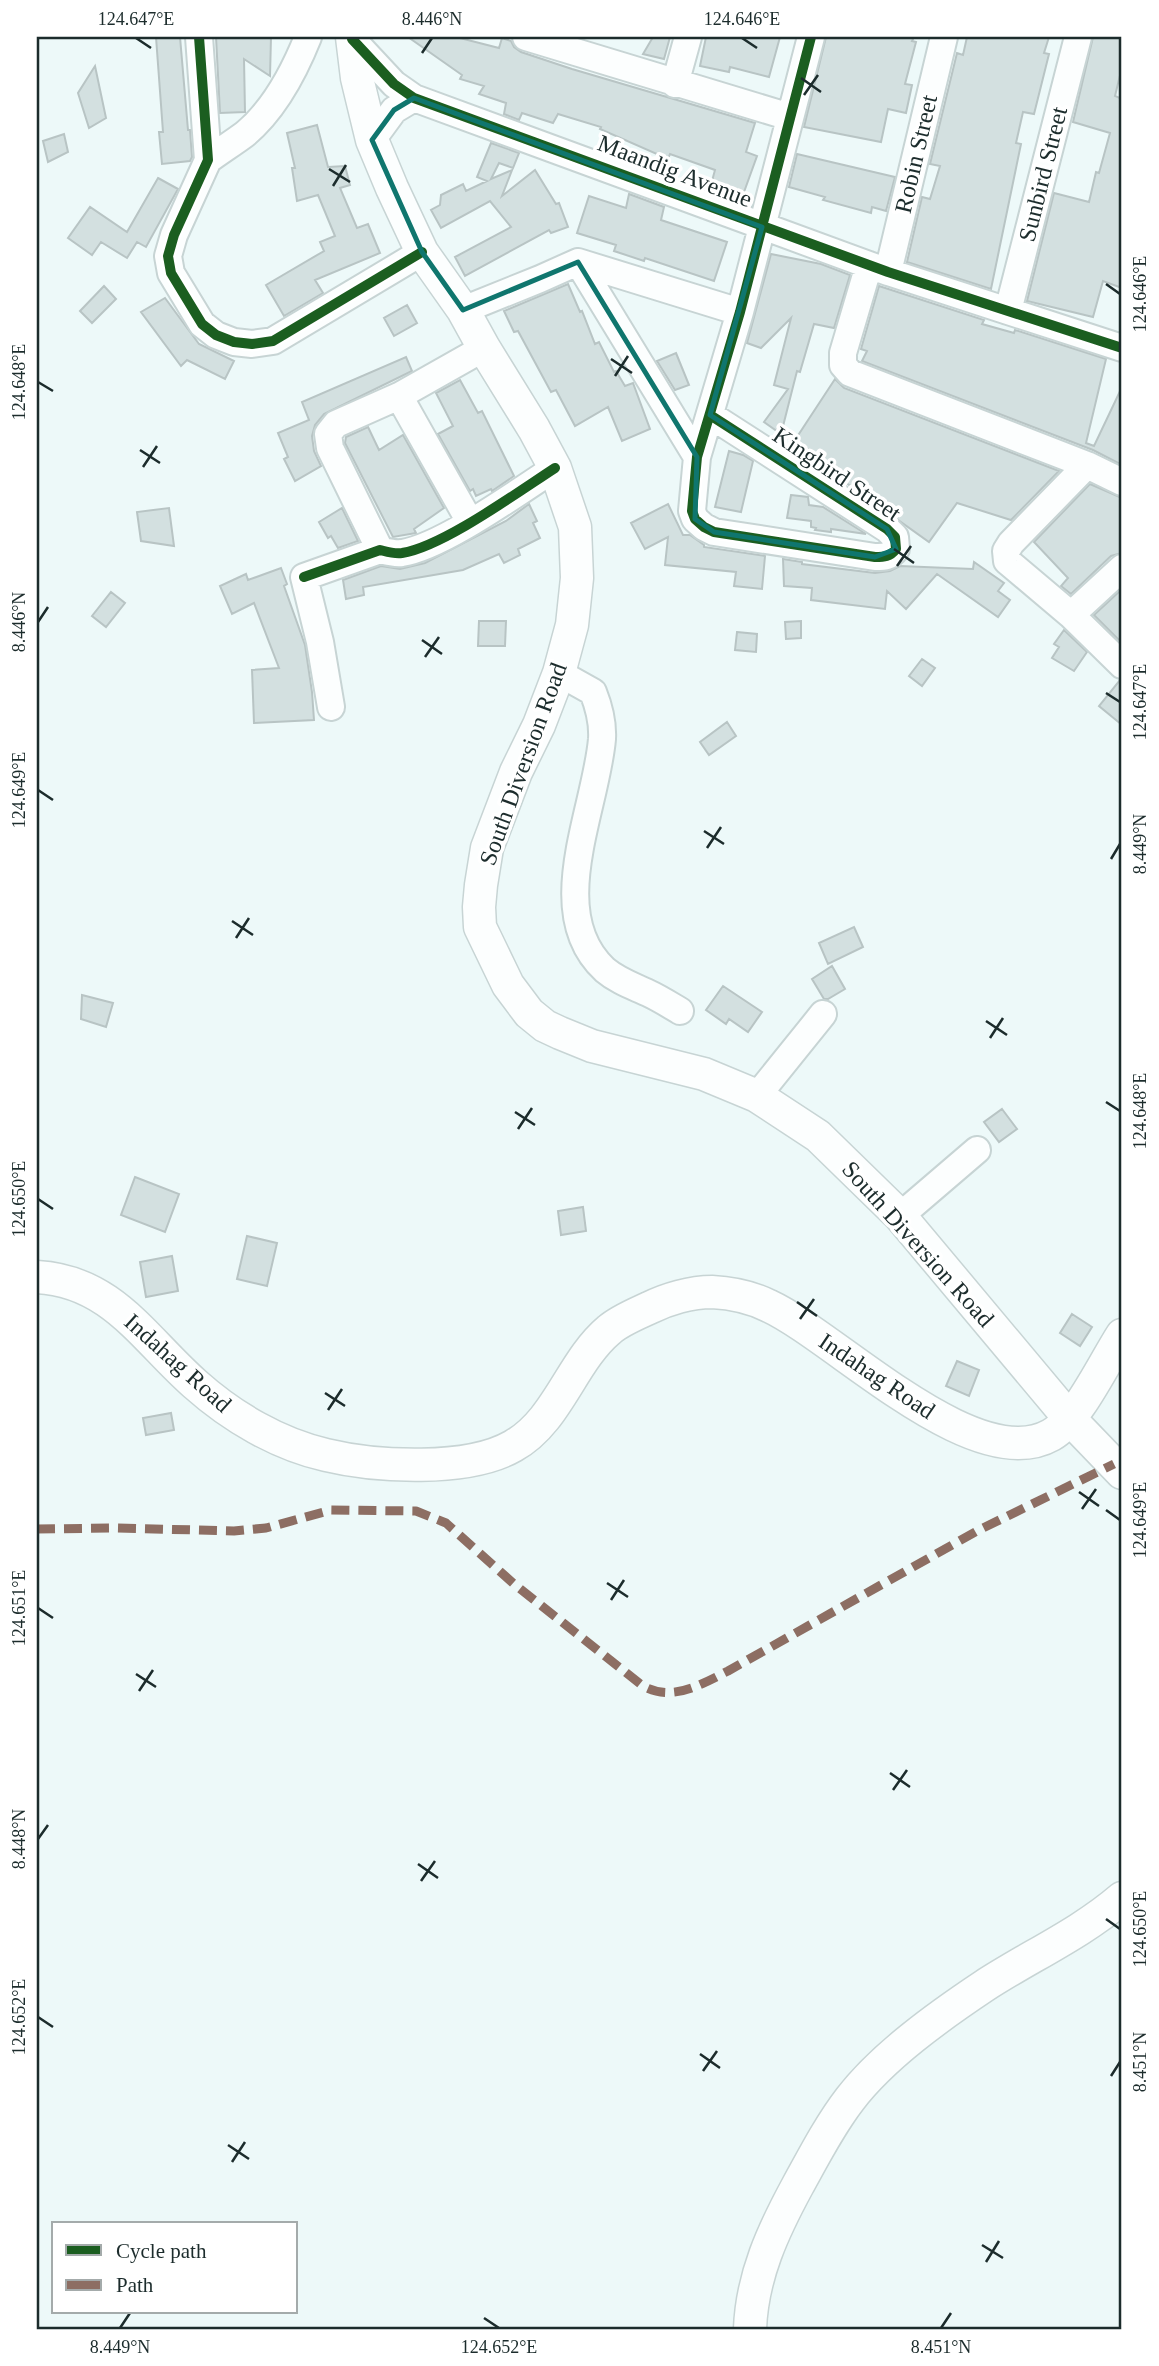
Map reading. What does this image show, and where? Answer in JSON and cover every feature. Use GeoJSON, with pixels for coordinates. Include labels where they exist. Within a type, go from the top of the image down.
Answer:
{"type":"FeatureCollection","features":[{"type":"Feature","properties":{"kind":"main road","name":"South Diversion Road"},"geometry":{"type":"LineString","coordinates":[[352,38],[372,140],[422,252],[463,310],[534,429],[555,468],[575,527],[577,578],[572,625],[559,673],[487,848],[479,907],[480,927],[491,955],[508,985],[530,1013],[545,1026],[592,1046],[694,1071],[757,1096],[818,1136],[900,1216],[1070,1419],[1120,1467]]}},
{"type":"Feature","properties":{"kind":"main road","name":"Indahag Road"},"geometry":{"type":"LineString","coordinates":[[37,1277],[76,1283],[102,1296],[131,1320],[194,1384],[257,1429],[324,1455],[353,1461],[406,1465],[490,1457],[515,1445],[539,1425],[608,1330],[659,1303],[690,1294],[712,1292],[741,1296],[769,1306],[819,1337],[908,1400],[961,1429],[1008,1443],[1038,1441],[1053,1434],[1070,1419],[1122,1335]]}},
{"type":"Feature","properties":{"kind":"main road"},"geometry":{"type":"LineString","coordinates":[[750,2329],[758,2275],[779,2218],[851,2098],[906,2041],[984,1986],[1073,1934],[1122,1898]]}},
{"type":"Feature","properties":{"kind":"street"},"geometry":{"type":"LineString","coordinates":[[199,37],[208,160],[174,235],[168,256],[171,273],[202,324],[216,335],[234,342],[252,344],[273,341],[422,252]]}},
{"type":"Feature","properties":{"kind":"street"},"geometry":{"type":"LineString","coordinates":[[208,160],[246,133],[270,107],[286,83],[308,37]]}},
{"type":"Feature","properties":{"kind":"street"},"geometry":{"type":"LineString","coordinates":[[526,37],[588,46],[675,84],[790,117]]}},
{"type":"Feature","properties":{"kind":"street"},"geometry":{"type":"LineString","coordinates":[[675,84],[688,37]]}},
{"type":"Feature","properties":{"kind":"street"},"geometry":{"type":"LineString","coordinates":[[697,457],[740,312],[811,37]]}},
{"type":"Feature","properties":{"kind":"street","name":"Robin Street"},"geometry":{"type":"LineString","coordinates":[[944,37],[878,268],[843,353],[844,365],[850,373],[1087,465],[1122,482]]}},
{"type":"Feature","properties":{"kind":"street","name":"Sunbird Street"},"geometry":{"type":"LineString","coordinates":[[1008,311],[1078,37]]}},
{"type":"Feature","properties":{"kind":"street","name":"Maandig Avenue"},"geometry":{"type":"LineString","coordinates":[[352,38],[388,78],[414,98],[878,268],[1122,348]]}},
{"type":"Feature","properties":{"kind":"street"},"geometry":{"type":"LineString","coordinates":[[372,140],[394,110],[414,98]]}},
{"type":"Feature","properties":{"kind":"street"},"geometry":{"type":"LineString","coordinates":[[463,310],[578,262],[740,312]]}},
{"type":"Feature","properties":{"kind":"street"},"geometry":{"type":"LineString","coordinates":[[578,262],[697,457]]}},
{"type":"Feature","properties":{"kind":"street"},"geometry":{"type":"LineString","coordinates":[[380,550],[330,448],[328,434],[336,424],[399,396],[484,348]]}},
{"type":"Feature","properties":{"kind":"street"},"geometry":{"type":"LineString","coordinates":[[399,396],[470,522]]}},
{"type":"Feature","properties":{"kind":"street","name":"Kingbird Street"},"geometry":{"type":"LineString","coordinates":[[697,457],[692,510],[695,519],[714,532],[875,557],[892,555],[896,549],[895,537],[887,529],[710,415]]}},
{"type":"Feature","properties":{"kind":"street"},"geometry":{"type":"LineString","coordinates":[[1087,465],[1011,543],[1006,551],[1007,561],[1072,615],[1122,665]]}},
{"type":"Feature","properties":{"kind":"street"},"geometry":{"type":"LineString","coordinates":[[331,707],[320,642],[304,577],[380,550],[391,553],[414,550],[470,522],[555,468]]}},
{"type":"Feature","properties":{"kind":"street"},"geometry":{"type":"LineString","coordinates":[[1072,615],[1122,568]]}},
{"type":"Feature","properties":{"kind":"street"},"geometry":{"type":"LineString","coordinates":[[559,673],[593,692],[600,711],[602,737],[595,786],[583,834],[574,903],[578,926],[588,949],[605,970],[626,985],[649,993],[680,1011]]}},
{"type":"Feature","properties":{"kind":"street"},"geometry":{"type":"LineString","coordinates":[[757,1096],[823,1014]]}},
{"type":"Feature","properties":{"kind":"street"},"geometry":{"type":"LineString","coordinates":[[900,1216],[976,1150]]}},
{"type":"Feature","properties":{"kind":"highlighted area"},"geometry":{"type":"Polygon","coordinates":[[[414,98],[762,227],[710,415],[887,529],[896,549],[875,557],[714,532],[695,519],[697,457],[578,262],[463,310],[422,252],[372,140],[394,110],[414,98]]]}},
{"type":"Feature","properties":{"kind":"building"},"geometry":{"type":"Polygon","coordinates":[[[156,37],[180,37],[190,130],[190,161],[162,164],[159,132],[163,132],[156,37]]]}},
{"type":"Feature","properties":{"kind":"building"},"geometry":{"type":"Polygon","coordinates":[[[216,37],[271,37],[270,76],[244,59],[245,112],[220,113],[216,37]]]}},
{"type":"Feature","properties":{"kind":"building"},"geometry":{"type":"Polygon","coordinates":[[[408,37],[456,37],[499,48],[502,38],[511,41],[521,52],[755,123],[746,152],[757,156],[744,192],[712,181],[715,170],[670,154],[668,159],[600,129],[601,127],[558,114],[553,123],[522,113],[519,120],[504,114],[506,103],[479,94],[484,86],[460,79],[462,75],[408,37]]]}},
{"type":"Feature","properties":{"kind":"building"},"geometry":{"type":"Polygon","coordinates":[[[653,37],[670,37],[664,59],[643,54],[653,37]]]}},
{"type":"Feature","properties":{"kind":"building"},"geometry":{"type":"Polygon","coordinates":[[[706,37],[780,37],[769,77],[730,67],[729,72],[700,66],[706,37]]]}},
{"type":"Feature","properties":{"kind":"building"},"geometry":{"type":"Polygon","coordinates":[[[826,37],[914,37],[912,41],[916,42],[905,84],[912,85],[906,113],[888,109],[881,142],[804,127],[826,37]]]}},
{"type":"Feature","properties":{"kind":"building"},"geometry":{"type":"Polygon","coordinates":[[[967,37],[1049,37],[1044,53],[1049,54],[1034,114],[1023,112],[1016,143],[1021,144],[991,289],[907,262],[922,197],[930,199],[940,166],[930,164],[957,53],[963,55],[967,37]]]}},
{"type":"Feature","properties":{"kind":"building"},"geometry":{"type":"Polygon","coordinates":[[[1093,37],[1122,37],[1122,67],[1115,96],[1122,99],[1122,288],[1103,281],[1093,317],[1027,301],[1054,193],[1089,202],[1110,133],[1073,122],[1093,37]]]}},
{"type":"Feature","properties":{"kind":"building"},"geometry":{"type":"Polygon","coordinates":[[[95,66],[106,118],[89,128],[78,93],[95,66]]]}},
{"type":"Feature","properties":{"kind":"building"},"geometry":{"type":"Polygon","coordinates":[[[317,125],[328,167],[345,166],[350,185],[340,188],[357,228],[368,224],[380,253],[315,280],[323,293],[284,316],[266,285],[324,251],[320,242],[335,236],[318,195],[297,201],[292,168],[295,168],[287,133],[317,125]]]}},
{"type":"Feature","properties":{"kind":"building"},"geometry":{"type":"Polygon","coordinates":[[[64,134],[68,152],[48,162],[43,141],[64,134]]]}},
{"type":"Feature","properties":{"kind":"building"},"geometry":{"type":"Polygon","coordinates":[[[491,143],[519,153],[513,168],[499,163],[491,179],[512,170],[502,196],[535,170],[556,204],[559,203],[568,227],[551,233],[549,230],[465,276],[455,257],[511,227],[490,201],[441,228],[431,210],[440,205],[441,195],[463,184],[466,191],[487,181],[477,177],[491,143]]]}},
{"type":"Feature","properties":{"kind":"building"},"geometry":{"type":"Polygon","coordinates":[[[797,154],[895,177],[886,211],[872,207],[871,213],[823,200],[825,197],[789,187],[797,154]]]}},
{"type":"Feature","properties":{"kind":"building"},"geometry":{"type":"Polygon","coordinates":[[[158,178],[178,189],[146,247],[137,242],[127,258],[101,242],[92,255],[68,238],[90,207],[127,232],[158,178]]]}},
{"type":"Feature","properties":{"kind":"building"},"geometry":{"type":"Polygon","coordinates":[[[629,194],[664,207],[661,220],[727,242],[714,281],[645,258],[644,261],[614,251],[616,245],[577,233],[589,196],[626,208],[629,194]]]}},
{"type":"Feature","properties":{"kind":"building"},"geometry":{"type":"Polygon","coordinates":[[[771,254],[821,264],[850,275],[834,328],[814,324],[800,372],[797,371],[781,434],[764,422],[788,389],[774,385],[791,318],[761,348],[747,343],[771,254]]]}},
{"type":"Feature","properties":{"kind":"building"},"geometry":{"type":"Polygon","coordinates":[[[568,284],[595,344],[599,342],[614,372],[616,371],[625,386],[633,383],[650,429],[622,441],[608,407],[575,426],[556,390],[551,392],[518,331],[514,332],[504,311],[568,284]]]}},
{"type":"Feature","properties":{"kind":"building"},"geometry":{"type":"Polygon","coordinates":[[[104,286],[116,299],[92,323],[80,311],[104,286]]]}},
{"type":"Feature","properties":{"kind":"building"},"geometry":{"type":"Polygon","coordinates":[[[879,286],[984,320],[982,324],[1014,333],[1015,330],[1106,359],[1086,443],[1094,446],[1122,387],[1122,465],[1093,450],[862,361],[867,351],[861,349],[879,286]]]}},
{"type":"Feature","properties":{"kind":"building"},"geometry":{"type":"Polygon","coordinates":[[[165,298],[199,344],[234,361],[225,379],[187,360],[181,366],[141,312],[165,298]]]}},
{"type":"Feature","properties":{"kind":"building"},"geometry":{"type":"Polygon","coordinates":[[[407,305],[417,323],[394,336],[384,318],[407,305]]]}},
{"type":"Feature","properties":{"kind":"building"},"geometry":{"type":"Polygon","coordinates":[[[676,353],[689,385],[675,390],[657,361],[676,353]]]}},
{"type":"Feature","properties":{"kind":"building"},"geometry":{"type":"Polygon","coordinates":[[[406,357],[412,371],[324,414],[315,425],[312,436],[314,451],[321,466],[295,481],[284,459],[288,457],[278,433],[309,420],[302,402],[406,357]]]}},
{"type":"Feature","properties":{"kind":"building"},"geometry":{"type":"Polygon","coordinates":[[[835,379],[844,388],[1059,471],[1011,520],[957,503],[929,542],[828,470],[831,465],[795,440],[835,379]]]}},
{"type":"Feature","properties":{"kind":"building"},"geometry":{"type":"Polygon","coordinates":[[[460,380],[478,413],[482,411],[514,476],[492,491],[491,489],[476,496],[473,489],[470,491],[438,434],[453,426],[436,393],[460,380]]]}},
{"type":"Feature","properties":{"kind":"building"},"geometry":{"type":"Polygon","coordinates":[[[368,427],[379,450],[403,435],[444,508],[414,529],[416,533],[393,537],[345,443],[346,437],[368,427]]]}},
{"type":"Feature","properties":{"kind":"building"},"geometry":{"type":"Polygon","coordinates":[[[729,451],[753,461],[741,512],[715,507],[729,451]]]}},
{"type":"Feature","properties":{"kind":"building"},"geometry":{"type":"Polygon","coordinates":[[[1090,484],[1122,498],[1122,553],[1111,556],[1071,594],[1061,586],[1068,578],[1034,542],[1090,484]]]}},
{"type":"Feature","properties":{"kind":"building"},"geometry":{"type":"Polygon","coordinates":[[[791,495],[808,497],[809,505],[823,507],[866,534],[831,529],[831,532],[815,530],[816,528],[811,527],[811,521],[787,518],[791,495]]]}},
{"type":"Feature","properties":{"kind":"building"},"geometry":{"type":"Polygon","coordinates":[[[529,504],[537,521],[533,523],[540,538],[518,549],[520,555],[504,563],[499,554],[463,570],[363,587],[364,595],[346,599],[343,580],[381,566],[400,569],[425,563],[506,521],[529,504]]]}},
{"type":"Feature","properties":{"kind":"building"},"geometry":{"type":"Polygon","coordinates":[[[668,504],[683,535],[690,535],[704,547],[765,556],[762,589],[734,586],[736,572],[665,565],[668,537],[645,549],[631,523],[668,504]]]}},
{"type":"Feature","properties":{"kind":"building"},"geometry":{"type":"Polygon","coordinates":[[[169,508],[174,546],[141,541],[137,512],[169,508]]]}},
{"type":"Feature","properties":{"kind":"building"},"geometry":{"type":"Polygon","coordinates":[[[342,508],[358,541],[338,548],[331,536],[328,538],[319,522],[342,508]]]}},
{"type":"Feature","properties":{"kind":"building"},"geometry":{"type":"Polygon","coordinates":[[[783,559],[875,573],[890,571],[900,566],[973,569],[974,562],[1004,583],[998,591],[1010,600],[998,617],[937,574],[906,609],[887,591],[885,609],[811,600],[812,588],[784,586],[783,559]]]}},
{"type":"Feature","properties":{"kind":"building"},"geometry":{"type":"Polygon","coordinates":[[[281,568],[287,584],[284,586],[305,645],[314,720],[254,723],[252,670],[279,668],[254,603],[232,614],[220,586],[246,574],[248,580],[281,568]]]}},
{"type":"Feature","properties":{"kind":"building"},"geometry":{"type":"Polygon","coordinates":[[[1122,589],[1122,643],[1094,615],[1122,589]]]}},
{"type":"Feature","properties":{"kind":"building"},"geometry":{"type":"Polygon","coordinates":[[[111,592],[125,603],[106,627],[92,616],[111,592]]]}},
{"type":"Feature","properties":{"kind":"building"},"geometry":{"type":"Polygon","coordinates":[[[479,621],[506,621],[505,646],[478,646],[479,621]]]}},
{"type":"Feature","properties":{"kind":"building"},"geometry":{"type":"Polygon","coordinates":[[[801,621],[801,638],[786,639],[785,622],[801,621]]]}},
{"type":"Feature","properties":{"kind":"building"},"geometry":{"type":"Polygon","coordinates":[[[1064,630],[1087,652],[1074,671],[1052,658],[1059,647],[1054,644],[1064,630]]]}},
{"type":"Feature","properties":{"kind":"building"},"geometry":{"type":"Polygon","coordinates":[[[737,632],[757,634],[756,652],[735,650],[737,632]]]}},
{"type":"Feature","properties":{"kind":"building"},"geometry":{"type":"Polygon","coordinates":[[[922,659],[935,668],[922,686],[909,676],[922,659]]]}},
{"type":"Feature","properties":{"kind":"building"},"geometry":{"type":"Polygon","coordinates":[[[1122,680],[1122,725],[1099,706],[1122,680]]]}},
{"type":"Feature","properties":{"kind":"building"},"geometry":{"type":"Polygon","coordinates":[[[727,722],[736,736],[709,755],[700,742],[727,722]]]}},
{"type":"Feature","properties":{"kind":"building"},"geometry":{"type":"Polygon","coordinates":[[[854,927],[863,947],[828,964],[819,943],[854,927]]]}},
{"type":"Feature","properties":{"kind":"building"},"geometry":{"type":"Polygon","coordinates":[[[832,966],[845,989],[824,999],[812,979],[832,966]]]}},
{"type":"Feature","properties":{"kind":"building"},"geometry":{"type":"Polygon","coordinates":[[[723,986],[762,1012],[748,1032],[729,1019],[726,1024],[706,1010],[723,986]]]}},
{"type":"Feature","properties":{"kind":"building"},"geometry":{"type":"Polygon","coordinates":[[[82,995],[113,1003],[106,1027],[81,1019],[82,995]]]}},
{"type":"Feature","properties":{"kind":"building"},"geometry":{"type":"Polygon","coordinates":[[[1002,1109],[1017,1129],[999,1142],[984,1122],[1002,1109]]]}},
{"type":"Feature","properties":{"kind":"building"},"geometry":{"type":"Polygon","coordinates":[[[135,1177],[179,1194],[165,1232],[121,1215],[135,1177]]]}},
{"type":"Feature","properties":{"kind":"building"},"geometry":{"type":"Polygon","coordinates":[[[583,1207],[586,1231],[561,1235],[558,1211],[583,1207]]]}},
{"type":"Feature","properties":{"kind":"building"},"geometry":{"type":"Polygon","coordinates":[[[247,1236],[277,1243],[267,1286],[237,1279],[247,1236]]]}},
{"type":"Feature","properties":{"kind":"building"},"geometry":{"type":"Polygon","coordinates":[[[172,1256],[178,1291],[146,1297],[140,1262],[172,1256]]]}},
{"type":"Feature","properties":{"kind":"building"},"geometry":{"type":"Polygon","coordinates":[[[1072,1314],[1092,1327],[1080,1346],[1060,1333],[1072,1314]]]}},
{"type":"Feature","properties":{"kind":"building"},"geometry":{"type":"Polygon","coordinates":[[[957,1361],[979,1370],[969,1396],[946,1386],[957,1361]]]}},
{"type":"Feature","properties":{"kind":"building"},"geometry":{"type":"Polygon","coordinates":[[[171,1413],[174,1430],[146,1435],[143,1418],[171,1413]]]}},
{"type":"Feature","properties":{"kind":"marked path"},"geometry":{"type":"LineString","coordinates":[[37,1529],[234,1531],[266,1528],[331,1510],[416,1511],[446,1523],[514,1584],[643,1686],[654,1691],[675,1692],[686,1690],[728,1671],[977,1531],[1114,1464]]}},
{"type":"Feature","properties":{"kind":"cycle path"},"geometry":{"type":"LineString","coordinates":[[199,37],[208,160],[174,235],[168,256],[171,273],[202,324],[216,335],[234,342],[252,344],[273,341],[422,252]]}},
{"type":"Feature","properties":{"kind":"cycle path"},"geometry":{"type":"LineString","coordinates":[[710,415],[887,529],[895,537],[896,549],[887,556],[875,557],[714,532],[695,519],[692,511],[697,457],[740,312],[811,37]]}},
{"type":"Feature","properties":{"kind":"cycle path"},"geometry":{"type":"LineString","coordinates":[[352,39],[394,84],[414,98],[888,272],[1122,348]]}},
{"type":"Feature","properties":{"kind":"cycle path"},"geometry":{"type":"LineString","coordinates":[[304,577],[380,550],[402,553],[438,541],[555,468]]}}]}
